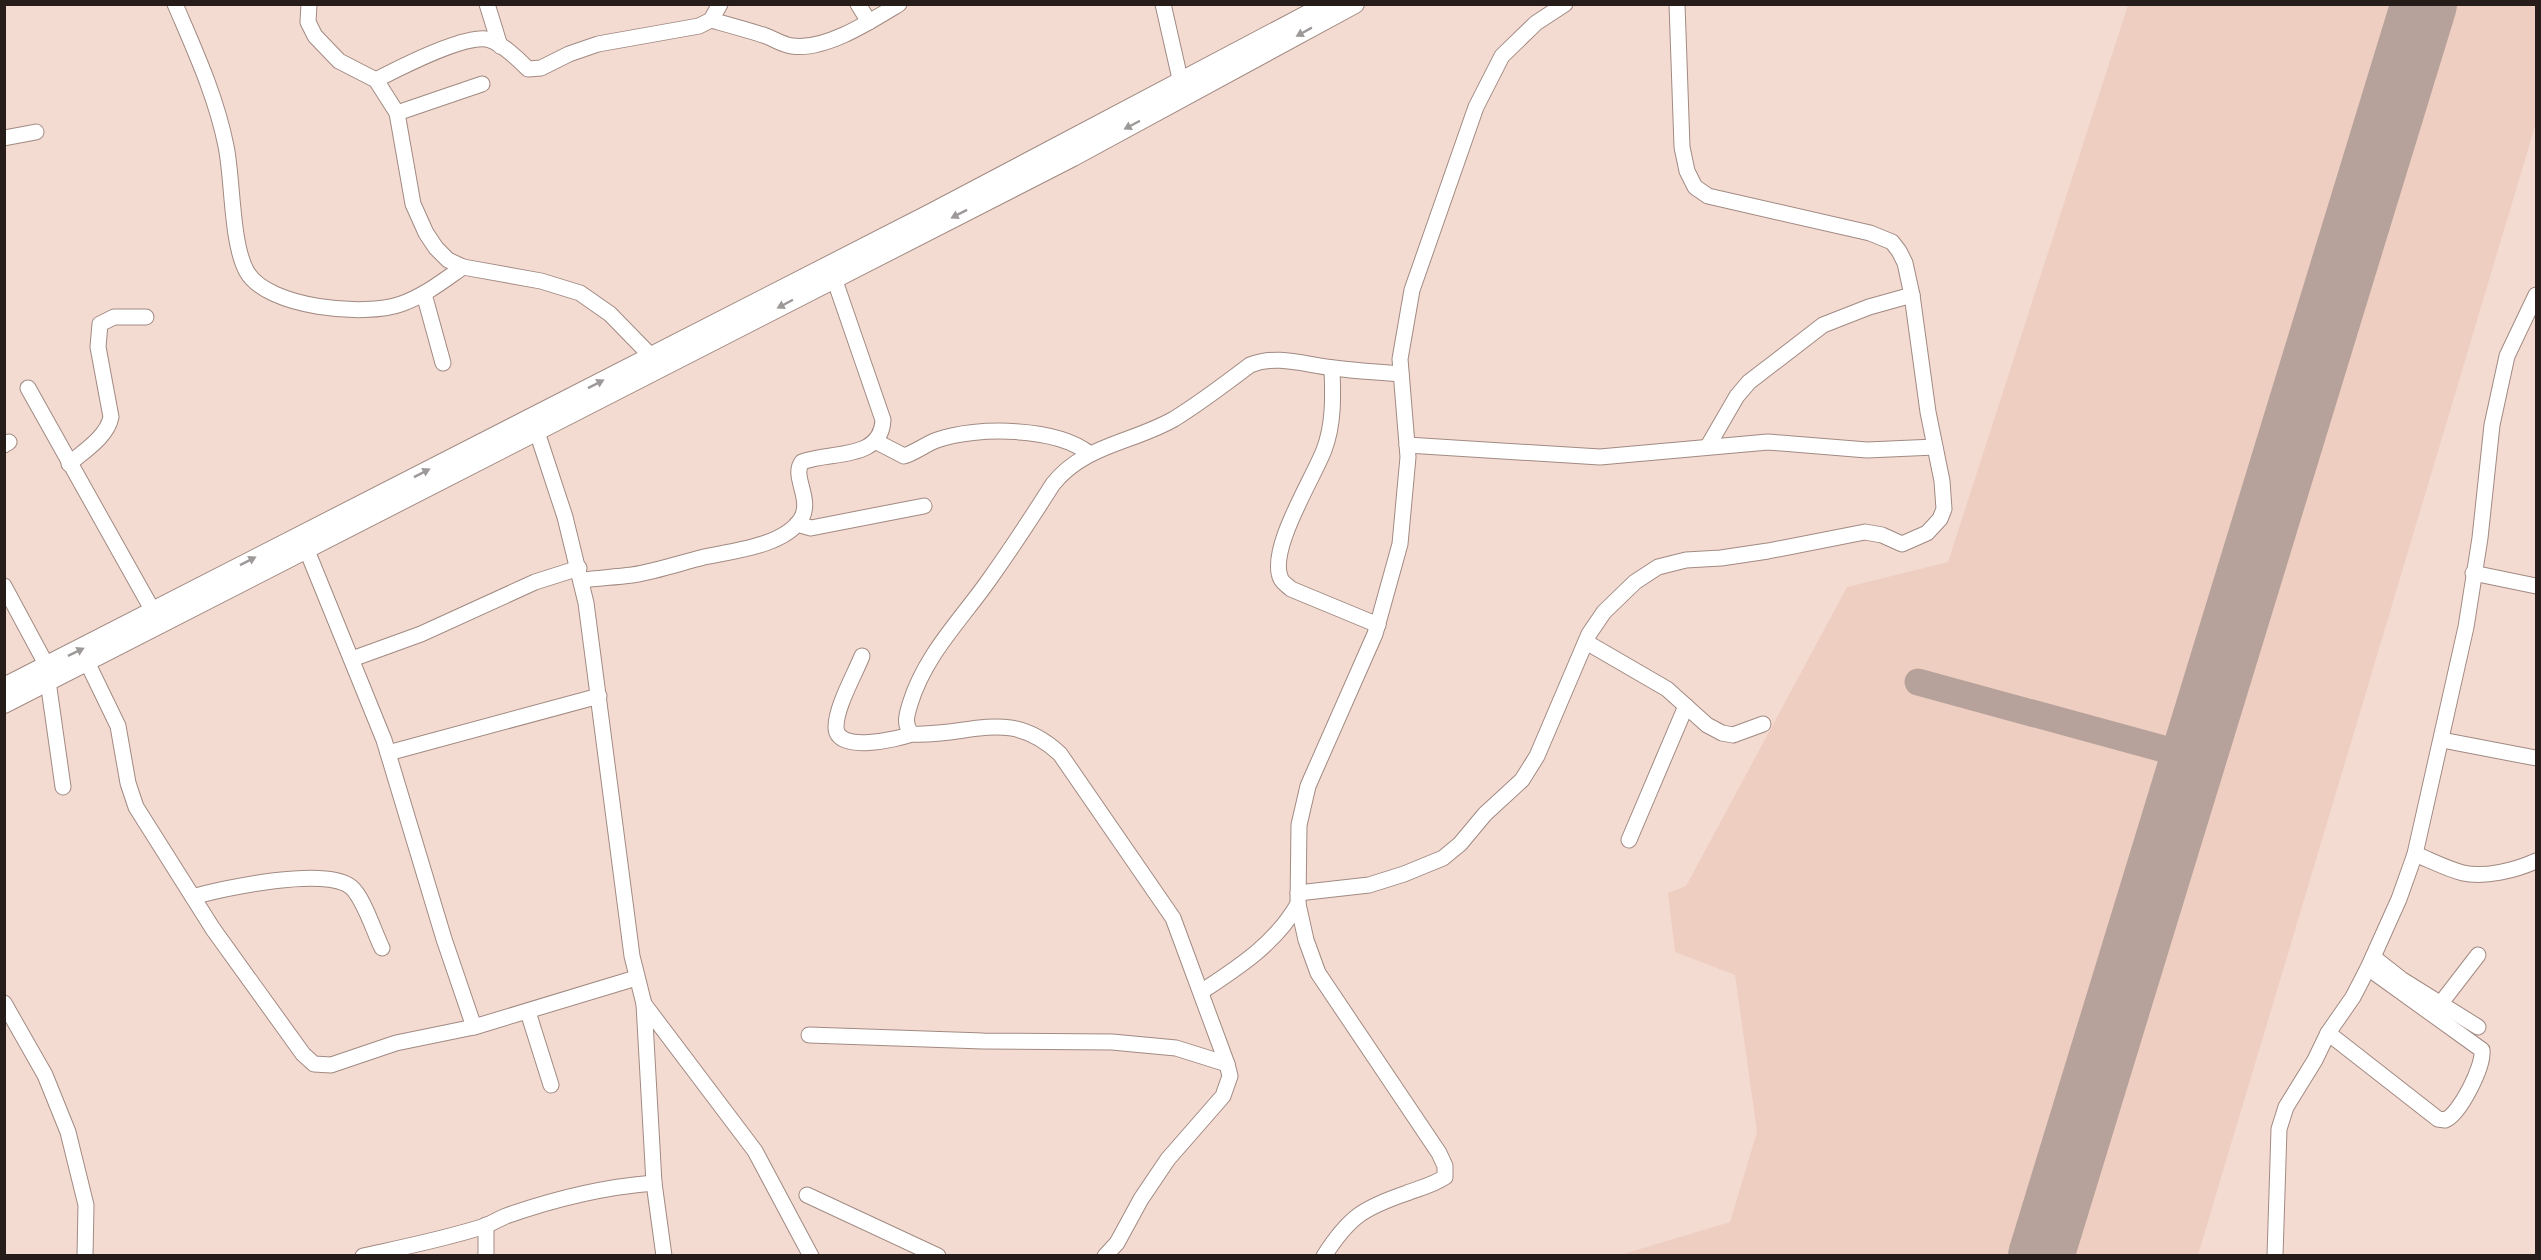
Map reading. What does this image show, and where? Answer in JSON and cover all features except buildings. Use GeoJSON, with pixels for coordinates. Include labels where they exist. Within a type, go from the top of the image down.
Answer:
{"type":"FeatureCollection","features":[{"type":"Feature","properties":{"kind":"main road"},"geometry":{"type":"LineString","coordinates":[[4,704],[48,674],[153,611],[1180,83],[1327,4]]}},
{"type":"Feature","properties":{"kind":"main road"},"geometry":{"type":"LineString","coordinates":[[4,687],[87,662],[1073,157],[1355,4]]}},
{"type":"Feature","properties":{"kind":"street"},"geometry":{"type":"LineString","coordinates":[[175,4],[216,99],[227,148],[240,250],[250,278],[288,300],[310,306],[387,308],[424,294],[463,267]]}},
{"type":"Feature","properties":{"kind":"street"},"geometry":{"type":"LineString","coordinates":[[309,4],[308,22],[315,36],[339,61],[376,80],[397,114],[409,188],[419,219],[436,248],[448,260],[463,267],[541,281],[580,293],[610,314],[651,356]]}},
{"type":"Feature","properties":{"kind":"street"},"geometry":{"type":"LineString","coordinates":[[487,4],[500,46]]}},
{"type":"Feature","properties":{"kind":"street"},"geometry":{"type":"LineString","coordinates":[[376,80],[453,45],[487,39],[511,52],[528,69],[541,68],[569,54],[598,44],[699,26],[711,20],[720,4]]}},
{"type":"Feature","properties":{"kind":"street"},"geometry":{"type":"LineString","coordinates":[[858,4],[870,22]]}},
{"type":"Feature","properties":{"kind":"street"},"geometry":{"type":"LineString","coordinates":[[711,20],[767,36],[789,46],[806,47],[825,43],[870,22],[899,4]]}},
{"type":"Feature","properties":{"kind":"street"},"geometry":{"type":"LineString","coordinates":[[1163,4],[1180,83]]}},
{"type":"Feature","properties":{"kind":"street"},"geometry":{"type":"LineString","coordinates":[[1324,1256],[1339,1232],[1354,1216],[1392,1198],[1437,1183],[1445,1177],[1445,1166],[1406,1102],[1318,973],[1306,940],[1298,898],[1299,825],[1308,786],[1378,625],[1400,544],[1407,486],[1407,445],[1400,359],[1412,290],[1476,107],[1502,56],[1536,23],[1565,4]]}},
{"type":"Feature","properties":{"kind":"street"},"geometry":{"type":"LineString","coordinates":[[1298,898],[1369,885],[1404,874],[1443,858],[1460,844],[1485,814],[1522,780],[1537,756],[1586,642],[1604,612],[1635,582],[1658,567],[1686,560],[1721,558],[1768,551],[1865,532],[1882,535],[1902,544],[1927,533],[1940,519],[1944,509],[1942,481],[1919,352],[1912,295],[1905,263],[1899,251],[1892,242],[1870,233],[1708,196],[1695,187],[1687,171],[1682,147],[1677,4]]}},
{"type":"Feature","properties":{"kind":"street"},"geometry":{"type":"LineString","coordinates":[[397,114],[482,84]]}},
{"type":"Feature","properties":{"kind":"street"},"geometry":{"type":"LineString","coordinates":[[4,138],[36,132]]}},
{"type":"Feature","properties":{"kind":"street"},"geometry":{"type":"LineString","coordinates":[[352,659],[421,634],[530,584],[581,574],[632,575],[746,549],[775,538],[797,524],[803,516],[805,505],[798,469],[802,462],[860,450],[877,442],[883,432],[883,420],[875,392],[852,334],[834,278]]}},
{"type":"Feature","properties":{"kind":"street"},"geometry":{"type":"LineString","coordinates":[[424,294],[443,363]]}},
{"type":"Feature","properties":{"kind":"street"},"geometry":{"type":"LineString","coordinates":[[1708,446],[1737,396],[1749,382],[1823,325],[1840,317],[1912,295]]}},
{"type":"Feature","properties":{"kind":"street"},"geometry":{"type":"LineString","coordinates":[[2275,1256],[2279,1129],[2286,1107],[2315,1060],[2328,1033],[2353,997],[2399,899],[2415,854],[2466,627],[2480,538],[2492,425],[2507,356],[2536,295]]}},
{"type":"Feature","properties":{"kind":"street"},"geometry":{"type":"LineString","coordinates":[[69,464],[106,429],[111,417],[98,347],[100,324],[114,317],[146,317]]}},
{"type":"Feature","properties":{"kind":"street"},"geometry":{"type":"LineString","coordinates":[[912,734],[907,728],[906,718],[916,685],[929,658],[973,603],[1065,469],[1090,454],[1174,419],[1250,365],[1263,360],[1277,359],[1332,368],[1401,374]]}},
{"type":"Feature","properties":{"kind":"street"},"geometry":{"type":"LineString","coordinates":[[1332,368],[1333,406],[1324,450],[1290,522],[1279,555],[1279,571],[1282,581],[1291,589],[1378,625]]}},
{"type":"Feature","properties":{"kind":"street"},"geometry":{"type":"LineString","coordinates":[[28,388],[153,611]]}},
{"type":"Feature","properties":{"kind":"street"},"geometry":{"type":"LineString","coordinates":[[537,432],[581,574],[636,978],[644,1004],[654,1183],[664,1256]]}},
{"type":"Feature","properties":{"kind":"street"},"geometry":{"type":"LineString","coordinates":[[877,442],[904,456],[944,438],[981,432],[1009,432],[1065,440],[1079,445],[1090,454]]}},
{"type":"Feature","properties":{"kind":"street"},"geometry":{"type":"LineString","coordinates":[[1407,445],[1600,457],[1768,442],[1867,450],[1935,447]]}},
{"type":"Feature","properties":{"kind":"street"},"geometry":{"type":"LineString","coordinates":[[797,524],[811,528],[924,506]]}},
{"type":"Feature","properties":{"kind":"street"},"geometry":{"type":"LineString","coordinates":[[306,548],[388,753],[444,939],[474,1027]]}},
{"type":"Feature","properties":{"kind":"street"},"geometry":{"type":"LineString","coordinates":[[2473,573],[2536,586]]}},
{"type":"Feature","properties":{"kind":"street"},"geometry":{"type":"LineString","coordinates":[[4,586],[48,674],[63,788]]}},
{"type":"Feature","properties":{"kind":"street"},"geometry":{"type":"LineString","coordinates":[[1586,642],[1666,690],[1722,734],[1733,735],[1763,724]]}},
{"type":"Feature","properties":{"kind":"street"},"geometry":{"type":"LineString","coordinates":[[862,656],[840,710],[836,729],[839,736],[849,742],[863,742],[895,740],[912,734],[1005,726],[1026,731],[1046,741],[1077,776],[1163,902],[1180,935],[1230,1076],[1223,1096],[1168,1159],[1141,1199],[1117,1243],[1105,1256]]}},
{"type":"Feature","properties":{"kind":"street"},"geometry":{"type":"LineString","coordinates":[[87,662],[118,726],[128,783],[136,807],[213,929],[303,1054],[315,1064],[331,1065],[396,1043],[474,1027],[636,978]]}},
{"type":"Feature","properties":{"kind":"street"},"geometry":{"type":"LineString","coordinates":[[388,753],[599,696]]}},
{"type":"Feature","properties":{"kind":"street"},"geometry":{"type":"LineString","coordinates":[[1629,840],[1686,706]]}},
{"type":"Feature","properties":{"kind":"street"},"geometry":{"type":"LineString","coordinates":[[2442,740],[2536,758]]}},
{"type":"Feature","properties":{"kind":"street"},"geometry":{"type":"LineString","coordinates":[[2415,854],[2462,873],[2477,874],[2502,871],[2536,861]]}},
{"type":"Feature","properties":{"kind":"street"},"geometry":{"type":"LineString","coordinates":[[193,897],[250,883],[336,879],[352,888],[382,948]]}},
{"type":"Feature","properties":{"kind":"street"},"geometry":{"type":"LineString","coordinates":[[1201,992],[1267,944],[1286,925],[1298,898]]}},
{"type":"Feature","properties":{"kind":"street"},"geometry":{"type":"LineString","coordinates":[[2441,1003],[2478,955]]}},
{"type":"Feature","properties":{"kind":"street"},"geometry":{"type":"LineString","coordinates":[[2370,962],[2402,979],[2478,1027]]}},
{"type":"Feature","properties":{"kind":"street"},"geometry":{"type":"LineString","coordinates":[[2328,1033],[2438,1119],[2445,1120],[2456,1113],[2480,1064],[2482,1050],[2370,962]]}},
{"type":"Feature","properties":{"kind":"street"},"geometry":{"type":"LineString","coordinates":[[4,1003],[45,1075],[68,1132],[86,1205],[84,1256]]}},
{"type":"Feature","properties":{"kind":"street"},"geometry":{"type":"LineString","coordinates":[[644,1004],[755,1150],[811,1256]]}},
{"type":"Feature","properties":{"kind":"street"},"geometry":{"type":"LineString","coordinates":[[528,1012],[551,1085]]}},
{"type":"Feature","properties":{"kind":"street"},"geometry":{"type":"LineString","coordinates":[[809,1035],[982,1041],[1112,1042],[1176,1048],[1227,1064]]}},
{"type":"Feature","properties":{"kind":"street"},"geometry":{"type":"LineString","coordinates":[[363,1256],[416,1245],[486,1225],[503,1217],[574,1195],[621,1186],[654,1183]]}},
{"type":"Feature","properties":{"kind":"street"},"geometry":{"type":"LineString","coordinates":[[807,1195],[939,1256]]}},
{"type":"Feature","properties":{"kind":"street"},"geometry":{"type":"LineString","coordinates":[[486,1225],[486,1256]]}},
{"type":"Feature","properties":{"kind":"shaded area"},"geometry":{"type":"Polygon","coordinates":[[[2128,5],[2536,5],[2536,123],[2198,1255],[1620,1255],[1730,1222],[1757,1132],[1735,975],[1675,952],[1668,893],[1686,886],[1847,587],[1948,562],[2128,5]]]}},
{"type":"Feature","properties":{"kind":"taxiway"},"geometry":{"type":"LineString","coordinates":[[1918,682],[2193,757]]}},
{"type":"Feature","properties":{"kind":"runway"},"geometry":{"type":"LineString","coordinates":[[2041,1256],[2424,4]]}}]}
